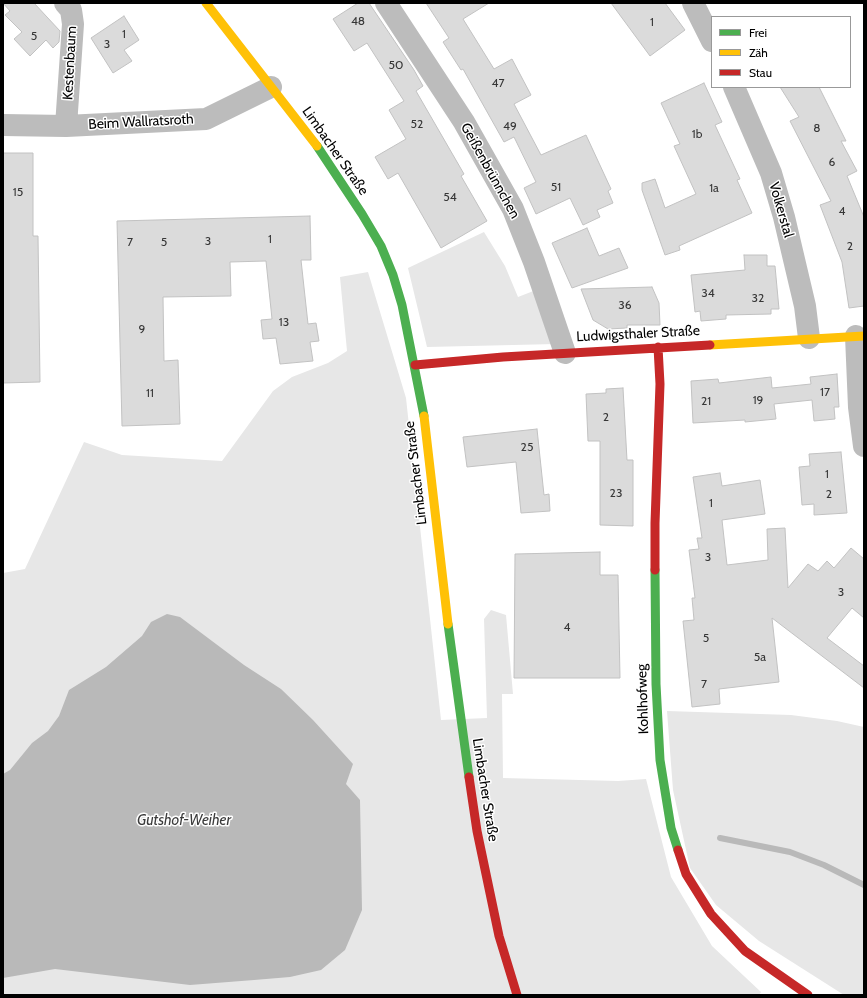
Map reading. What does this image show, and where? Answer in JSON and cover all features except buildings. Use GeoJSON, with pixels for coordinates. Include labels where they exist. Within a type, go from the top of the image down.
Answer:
{"type":"FeatureCollection","features":[{"type":"Feature","properties":{"kind":"street","name":"Kestenbaum"},"geometry":{"type":"LineString","coordinates":[[65,3],[71,10],[73,24],[66,126]]}},
{"type":"Feature","properties":{"kind":"street","name":"Limbacher Straße"},"geometry":{"type":"LineString","coordinates":[[206,3],[317,147],[362,214],[381,246],[391,268],[402,305],[423,409],[456,688],[476,831],[500,936],[517,995]]}},
{"type":"Feature","properties":{"kind":"street","name":"Geißenbrünnchen"},"geometry":{"type":"LineString","coordinates":[[386,3],[464,122],[513,209],[534,262],[565,353]]}},
{"type":"Feature","properties":{"kind":"street"},"geometry":{"type":"LineString","coordinates":[[694,3],[711,39]]}},
{"type":"Feature","properties":{"kind":"street","name":"Beim Wallratsroth"},"geometry":{"type":"LineString","coordinates":[[3,125],[66,126],[206,119],[271,87]]}},
{"type":"Feature","properties":{"kind":"street","name":"Volkerstal"},"geometry":{"type":"LineString","coordinates":[[734,88],[771,173],[784,217],[803,298],[809,338]]}},
{"type":"Feature","properties":{"kind":"street","name":"Ludwigsthaler Straße"},"geometry":{"type":"LineString","coordinates":[[415,365],[565,353],[860,336]]}},
{"type":"Feature","properties":{"kind":"street"},"geometry":{"type":"LineString","coordinates":[[860,336],[859,407],[864,446]]}},
{"type":"Feature","properties":{"kind":"street","name":"Kohlhofweg"},"geometry":{"type":"LineString","coordinates":[[658,347],[660,384],[655,523],[656,684],[660,760],[671,828],[686,874],[711,914],[745,951],[808,995]]}},
{"type":"Feature","properties":{"kind":"shaded area"},"geometry":{"type":"Polygon","coordinates":[[[484,232],[505,266],[518,297],[536,290],[556,344],[427,347],[408,268],[484,232]]]}},
{"type":"Feature","properties":{"kind":"shaded area"},"geometry":{"type":"Polygon","coordinates":[[[368,272],[406,398],[441,720],[487,718],[484,619],[491,610],[506,615],[513,694],[502,694],[503,778],[618,781],[646,779],[671,877],[712,946],[761,992],[759,995],[3,995],[3,573],[25,569],[84,442],[122,455],[222,461],[273,391],[292,377],[328,363],[347,351],[340,277],[368,272]]]}},
{"type":"Feature","properties":{"kind":"shaded area"},"geometry":{"type":"Polygon","coordinates":[[[667,711],[791,715],[837,721],[864,727],[864,995],[844,995],[759,941],[716,905],[690,868],[673,790],[667,711]]]}},
{"type":"Feature","properties":{"kind":"water","name":"Gutshof-Weiher"},"geometry":{"type":"Polygon","coordinates":[[[167,614],[180,617],[244,665],[281,689],[313,720],[353,764],[346,784],[360,800],[362,910],[345,950],[321,970],[290,977],[254,980],[190,985],[55,969],[3,978],[3,774],[10,770],[32,743],[48,731],[59,716],[69,690],[106,667],[142,636],[151,622],[167,614]]]}},
{"type":"Feature","properties":{"kind":"waterway"},"geometry":{"type":"LineString","coordinates":[[720,838],[790,852],[824,865],[864,885]]}},
{"type":"Feature","properties":{"kind":"traffic: fast"},"geometry":{"type":"LineString","coordinates":[[317,146],[362,214],[381,246],[393,275],[402,305],[424,416]]}},
{"type":"Feature","properties":{"kind":"traffic: fast"},"geometry":{"type":"LineString","coordinates":[[655,570],[656,684],[660,760],[671,828],[678,850]]}},
{"type":"Feature","properties":{"kind":"traffic: fast"},"geometry":{"type":"LineString","coordinates":[[448,624],[469,777]]}},
{"type":"Feature","properties":{"kind":"traffic: slow"},"geometry":{"type":"LineString","coordinates":[[206,3],[317,146]]}},
{"type":"Feature","properties":{"kind":"traffic: slow"},"geometry":{"type":"LineString","coordinates":[[710,345],[864,336]]}},
{"type":"Feature","properties":{"kind":"traffic: slow"},"geometry":{"type":"LineString","coordinates":[[424,416],[448,624]]}},
{"type":"Feature","properties":{"kind":"traffic: jam"},"geometry":{"type":"LineString","coordinates":[[415,365],[503,357],[710,345]]}},
{"type":"Feature","properties":{"kind":"traffic: jam"},"geometry":{"type":"LineString","coordinates":[[655,570],[655,523],[660,384],[658,347]]}},
{"type":"Feature","properties":{"kind":"traffic: jam"},"geometry":{"type":"LineString","coordinates":[[469,777],[477,831],[499,936],[517,995]]}},
{"type":"Feature","properties":{"kind":"traffic: jam"},"geometry":{"type":"LineString","coordinates":[[678,850],[686,874],[711,914],[745,951],[808,995]]}}]}
